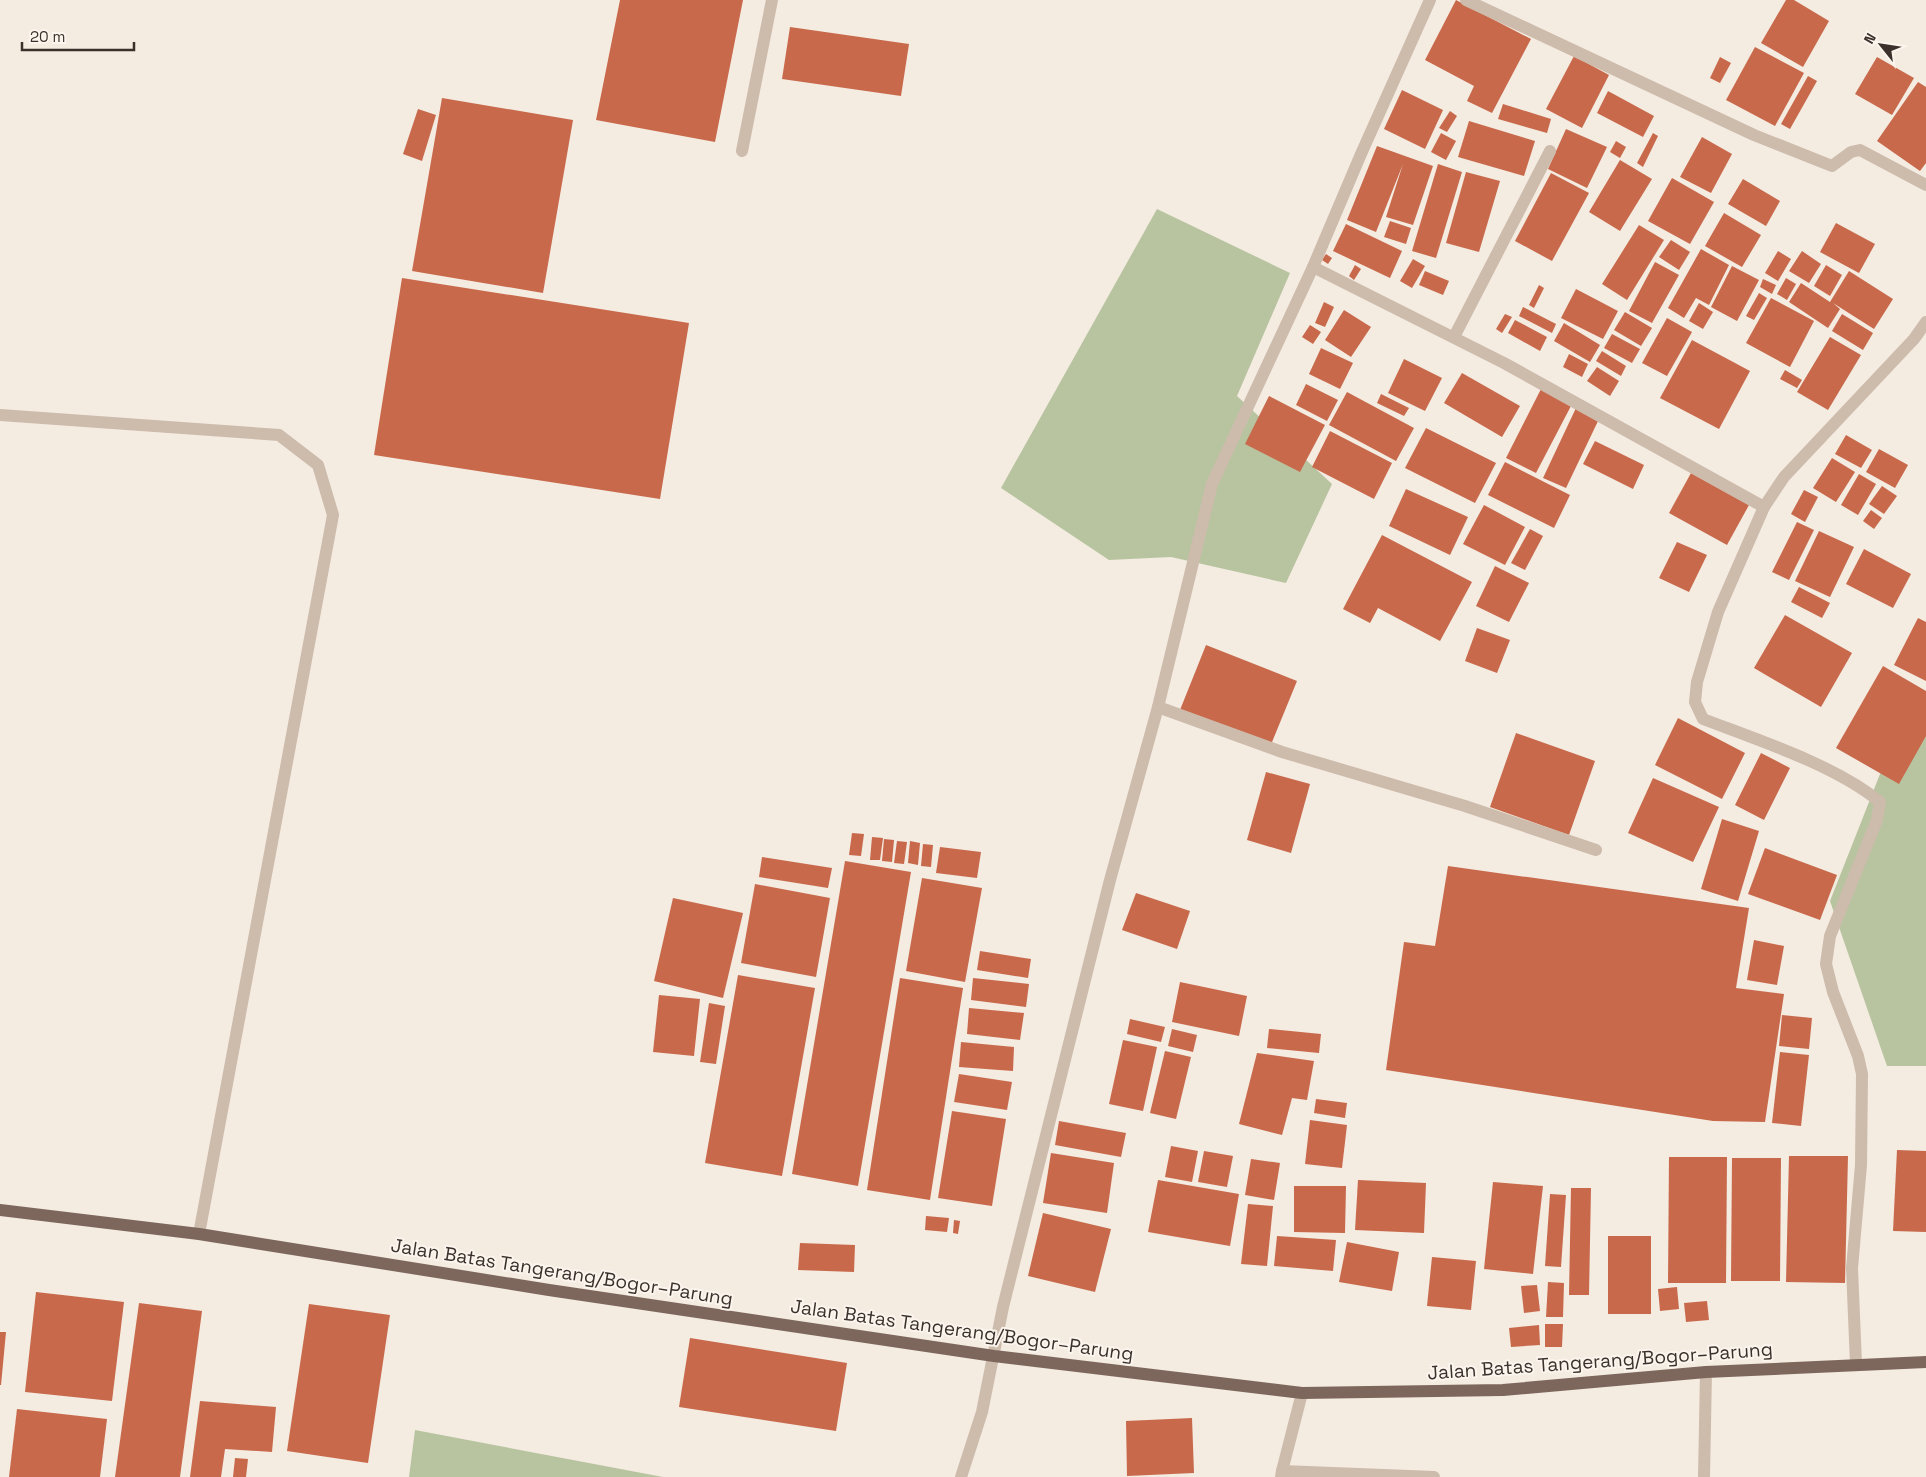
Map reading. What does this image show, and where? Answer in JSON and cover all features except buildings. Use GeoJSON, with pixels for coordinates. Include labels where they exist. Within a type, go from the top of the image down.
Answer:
{"type":"FeatureCollection","features":[{"type":"Feature","properties":{"kind":"main road","name":"Jalan Batas Tangerang/Bogor–Parung"},"geometry":{"type":"LineString","coordinates":[[0,1210],[199,1234],[549,1290],[994,1356],[1302,1393],[1503,1390],[1706,1372],[1926,1362]]}},
{"type":"Feature","properties":{"kind":"street"},"geometry":{"type":"LineString","coordinates":[[742,151],[772,0]]}},
{"type":"Feature","properties":{"kind":"street"},"geometry":{"type":"LineString","coordinates":[[962,1477],[982,1412],[1005,1298],[1105,899],[1158,707],[1212,484],[1313,267],[1430,0]]}},
{"type":"Feature","properties":{"kind":"street"},"geometry":{"type":"LineString","coordinates":[[1466,0],[1754,135],[1832,166],[1850,152],[1860,150],[1926,185]]}},
{"type":"Feature","properties":{"kind":"street"},"geometry":{"type":"LineString","coordinates":[[1454,337],[1550,151]]}},
{"type":"Feature","properties":{"kind":"street"},"geometry":{"type":"LineString","coordinates":[[1313,267],[1454,337],[1764,507]]}},
{"type":"Feature","properties":{"kind":"street"},"geometry":{"type":"LineString","coordinates":[[1856,1364],[1852,1268],[1861,1165],[1862,1074],[1858,1056],[1833,992],[1826,964],[1830,936],[1877,820],[1880,802],[1863,788],[1788,752],[1704,719],[1695,702],[1697,682],[1718,612],[1764,507],[1784,477],[1914,339],[1926,322]]}},
{"type":"Feature","properties":{"kind":"street"},"geometry":{"type":"LineString","coordinates":[[0,415],[279,435],[318,465],[333,515],[199,1234]]}},
{"type":"Feature","properties":{"kind":"street"},"geometry":{"type":"LineString","coordinates":[[1158,707],[1282,752],[1465,806],[1596,850]]}},
{"type":"Feature","properties":{"kind":"street"},"geometry":{"type":"LineString","coordinates":[[1704,1477],[1706,1372]]}},
{"type":"Feature","properties":{"kind":"street"},"geometry":{"type":"LineString","coordinates":[[1302,1393],[1281,1474],[1434,1477]]}},
{"type":"Feature","properties":{"kind":"green space"},"geometry":{"type":"Polygon","coordinates":[[[1157,209],[1290,273],[1237,396],[1332,484],[1286,583],[1171,557],[1109,560],[1001,488],[1157,209]]]}},
{"type":"Feature","properties":{"kind":"green space"},"geometry":{"type":"Polygon","coordinates":[[[1926,700],[1926,1066],[1887,1066],[1830,901],[1882,769],[1926,700]]]}},
{"type":"Feature","properties":{"kind":"green space"},"geometry":{"type":"Polygon","coordinates":[[[415,1430],[663,1477],[409,1477],[415,1430]]]}}]}
